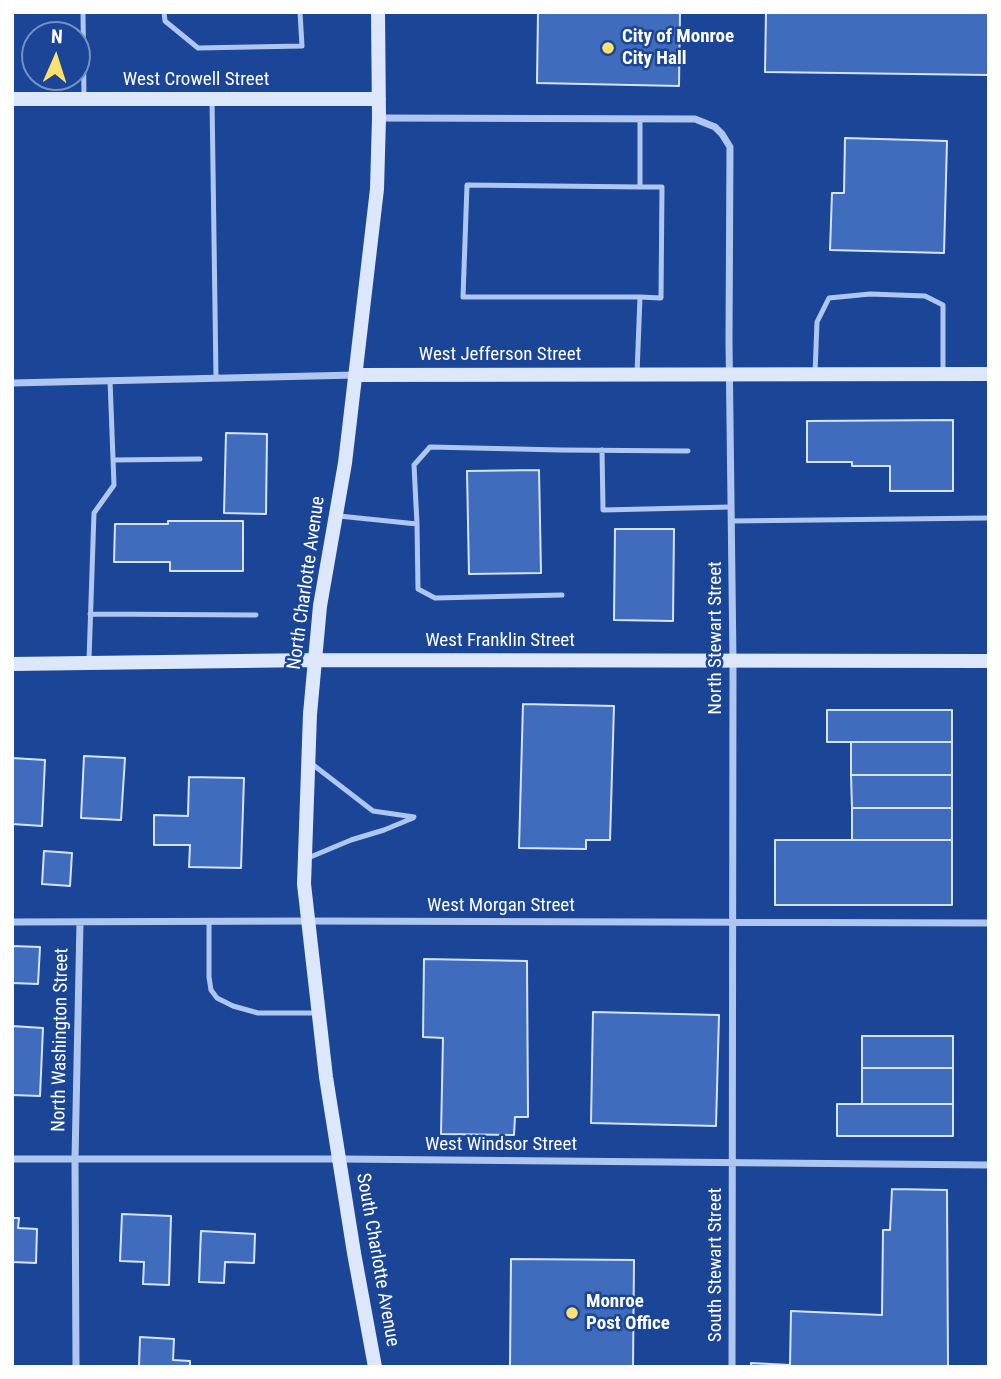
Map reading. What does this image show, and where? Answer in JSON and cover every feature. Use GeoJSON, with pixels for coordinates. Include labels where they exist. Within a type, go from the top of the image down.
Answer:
{"type":"FeatureCollection","features":[{"type":"Feature","properties":{"kind":"main road","name":"North Charlotte Avenue"},"geometry":{"type":"LineString","coordinates":[[340,1159],[326,1077],[304,884],[320,606],[345,463],[377,189],[378,12]]}},
{"type":"Feature","properties":{"kind":"main road","name":"West Crowell Street"},"geometry":{"type":"LineString","coordinates":[[12,99],[379,99]]}},
{"type":"Feature","properties":{"kind":"main road","name":"West Jefferson Street"},"geometry":{"type":"LineString","coordinates":[[356,374],[989,374]]}},
{"type":"Feature","properties":{"kind":"main road","name":"West Franklin Street"},"geometry":{"type":"LineString","coordinates":[[12,664],[315,660],[989,661]]}},
{"type":"Feature","properties":{"kind":"main road","name":"South Charlotte Avenue"},"geometry":{"type":"LineString","coordinates":[[340,1159],[375,1367]]}},
{"type":"Feature","properties":{"kind":"street"},"geometry":{"type":"LineString","coordinates":[[379,118],[640,119]]}},
{"type":"Feature","properties":{"kind":"street","name":"North Stewart Street"},"geometry":{"type":"LineString","coordinates":[[640,119],[695,119],[706,122],[722,134],[730,147],[732,1163]]}},
{"type":"Feature","properties":{"kind":"street","name":"West Jefferson Street"},"geometry":{"type":"LineString","coordinates":[[12,383],[356,374]]}},
{"type":"Feature","properties":{"kind":"street","name":"West Morgan Street"},"geometry":{"type":"LineString","coordinates":[[12,922],[989,923]]}},
{"type":"Feature","properties":{"kind":"street","name":"North Washington Street"},"geometry":{"type":"LineString","coordinates":[[76,1367],[75,1159],[79,922]]}},
{"type":"Feature","properties":{"kind":"street","name":"West Windsor Street"},"geometry":{"type":"LineString","coordinates":[[12,1159],[989,1165]]}},
{"type":"Feature","properties":{"kind":"street","name":"South Stewart Street"},"geometry":{"type":"LineString","coordinates":[[732,1163],[732,1367]]}},
{"type":"Feature","properties":{"kind":"lane"},"geometry":{"type":"LineString","coordinates":[[83,12],[84,99]]}},
{"type":"Feature","properties":{"kind":"lane"},"geometry":{"type":"LineString","coordinates":[[164,12],[164,21],[198,48],[302,46],[300,12]]}},
{"type":"Feature","properties":{"kind":"lane"},"geometry":{"type":"LineString","coordinates":[[212,99],[216,378]]}},
{"type":"Feature","properties":{"kind":"lane"},"geometry":{"type":"LineString","coordinates":[[640,119],[640,187]]}},
{"type":"Feature","properties":{"kind":"lane"},"geometry":{"type":"LineString","coordinates":[[467,186],[662,187],[662,298],[640,297],[463,297],[467,186]]}},
{"type":"Feature","properties":{"kind":"lane"},"geometry":{"type":"LineString","coordinates":[[815,374],[817,322],[829,298],[870,294],[925,296],[943,305],[943,374]]}},
{"type":"Feature","properties":{"kind":"lane"},"geometry":{"type":"LineString","coordinates":[[637,374],[640,297]]}},
{"type":"Feature","properties":{"kind":"lane"},"geometry":{"type":"LineString","coordinates":[[89,663],[94,513],[114,485],[110,380]]}},
{"type":"Feature","properties":{"kind":"lane"},"geometry":{"type":"LineString","coordinates":[[562,596],[435,598],[418,589],[414,465],[430,447],[688,451]]}},
{"type":"Feature","properties":{"kind":"lane"},"geometry":{"type":"LineString","coordinates":[[602,450],[603,510],[731,507]]}},
{"type":"Feature","properties":{"kind":"lane"},"geometry":{"type":"LineString","coordinates":[[113,460],[200,459]]}},
{"type":"Feature","properties":{"kind":"lane"},"geometry":{"type":"LineString","coordinates":[[335,516],[417,524]]}},
{"type":"Feature","properties":{"kind":"lane"},"geometry":{"type":"LineString","coordinates":[[731,521],[989,518]]}},
{"type":"Feature","properties":{"kind":"lane"},"geometry":{"type":"LineString","coordinates":[[90,614],[256,615]]}},
{"type":"Feature","properties":{"kind":"lane"},"geometry":{"type":"LineString","coordinates":[[305,859],[351,839],[384,830],[414,817],[373,811],[309,761]]}},
{"type":"Feature","properties":{"kind":"lane"},"geometry":{"type":"LineString","coordinates":[[209,922],[209,977],[211,990],[217,998],[258,1013],[319,1013]]}},
{"type":"Feature","properties":{"kind":"building","name":"City of Monroe City Hall"},"geometry":{"type":"Polygon","coordinates":[[[538,12],[680,12],[679,86],[537,83],[538,12]]]}},
{"type":"Feature","properties":{"kind":"building"},"geometry":{"type":"Polygon","coordinates":[[[766,12],[989,12],[989,75],[765,72],[766,12]]]}},
{"type":"Feature","properties":{"kind":"building"},"geometry":{"type":"Polygon","coordinates":[[[845,138],[947,141],[944,253],[830,250],[832,193],[844,193],[845,138]]]}},
{"type":"Feature","properties":{"kind":"building"},"geometry":{"type":"Polygon","coordinates":[[[953,420],[953,491],[890,491],[890,466],[852,466],[852,462],[807,462],[807,421],[953,420]]]}},
{"type":"Feature","properties":{"kind":"building"},"geometry":{"type":"Polygon","coordinates":[[[226,433],[267,434],[266,514],[224,513],[226,433]]]}},
{"type":"Feature","properties":{"kind":"building"},"geometry":{"type":"Polygon","coordinates":[[[539,470],[541,573],[469,574],[467,471],[539,470]]]}},
{"type":"Feature","properties":{"kind":"building"},"geometry":{"type":"Polygon","coordinates":[[[168,521],[243,521],[243,571],[170,571],[170,562],[114,562],[115,524],[168,524],[168,521]]]}},
{"type":"Feature","properties":{"kind":"building"},"geometry":{"type":"Polygon","coordinates":[[[615,529],[674,529],[673,621],[614,620],[615,529]]]}},
{"type":"Feature","properties":{"kind":"building"},"geometry":{"type":"Polygon","coordinates":[[[523,704],[614,706],[610,840],[586,840],[586,849],[519,848],[523,704]]]}},
{"type":"Feature","properties":{"kind":"building"},"geometry":{"type":"Polygon","coordinates":[[[827,710],[952,710],[952,742],[827,742],[827,710]]]}},
{"type":"Feature","properties":{"kind":"building"},"geometry":{"type":"Polygon","coordinates":[[[851,742],[952,742],[952,775],[851,775],[851,742]]]}},
{"type":"Feature","properties":{"kind":"building"},"geometry":{"type":"Polygon","coordinates":[[[84,756],[125,758],[121,820],[81,818],[84,756]]]}},
{"type":"Feature","properties":{"kind":"building"},"geometry":{"type":"Polygon","coordinates":[[[12,758],[45,760],[42,826],[12,824],[12,758]]]}},
{"type":"Feature","properties":{"kind":"building"},"geometry":{"type":"Polygon","coordinates":[[[851,775],[952,775],[952,808],[852,808],[851,775]]]}},
{"type":"Feature","properties":{"kind":"building"},"geometry":{"type":"Polygon","coordinates":[[[189,777],[244,778],[241,868],[189,867],[190,845],[154,845],[154,815],[188,816],[189,777]]]}},
{"type":"Feature","properties":{"kind":"building"},"geometry":{"type":"Polygon","coordinates":[[[852,808],[952,808],[952,840],[852,840],[852,808]]]}},
{"type":"Feature","properties":{"kind":"building"},"geometry":{"type":"Polygon","coordinates":[[[775,840],[952,840],[952,905],[775,905],[775,840]]]}},
{"type":"Feature","properties":{"kind":"building"},"geometry":{"type":"Polygon","coordinates":[[[44,851],[72,853],[70,886],[42,884],[44,851]]]}},
{"type":"Feature","properties":{"kind":"building"},"geometry":{"type":"Polygon","coordinates":[[[12,946],[40,947],[38,984],[12,983],[12,946]]]}},
{"type":"Feature","properties":{"kind":"building"},"geometry":{"type":"Polygon","coordinates":[[[424,959],[527,961],[528,1117],[515,1117],[514,1135],[441,1134],[443,1038],[423,1037],[424,959]]]}},
{"type":"Feature","properties":{"kind":"building"},"geometry":{"type":"Polygon","coordinates":[[[593,1012],[719,1015],[716,1126],[591,1123],[593,1012]]]}},
{"type":"Feature","properties":{"kind":"building"},"geometry":{"type":"Polygon","coordinates":[[[12,1026],[43,1028],[40,1096],[12,1095],[12,1026]]]}},
{"type":"Feature","properties":{"kind":"building"},"geometry":{"type":"Polygon","coordinates":[[[862,1036],[953,1036],[953,1068],[862,1068],[862,1036]]]}},
{"type":"Feature","properties":{"kind":"building"},"geometry":{"type":"Polygon","coordinates":[[[862,1068],[953,1068],[953,1104],[862,1104],[862,1068]]]}},
{"type":"Feature","properties":{"kind":"building"},"geometry":{"type":"Polygon","coordinates":[[[837,1104],[953,1104],[953,1136],[837,1136],[837,1104]]]}},
{"type":"Feature","properties":{"kind":"building"},"geometry":{"type":"Polygon","coordinates":[[[892,1189],[947,1190],[948,1367],[751,1367],[751,1363],[790,1365],[791,1311],[882,1315],[883,1230],[890,1230],[892,1189]]]}},
{"type":"Feature","properties":{"kind":"building"},"geometry":{"type":"Polygon","coordinates":[[[122,1214],[171,1216],[169,1285],[143,1284],[144,1262],[120,1261],[122,1214]]]}},
{"type":"Feature","properties":{"kind":"building"},"geometry":{"type":"Polygon","coordinates":[[[12,1218],[19,1218],[18,1228],[37,1229],[36,1263],[12,1262],[12,1218]]]}},
{"type":"Feature","properties":{"kind":"building"},"geometry":{"type":"Polygon","coordinates":[[[201,1231],[255,1234],[254,1263],[225,1262],[224,1283],[199,1282],[201,1231]]]}},
{"type":"Feature","properties":{"kind":"building","name":"Monroe Post Office"},"geometry":{"type":"Polygon","coordinates":[[[511,1259],[634,1260],[633,1367],[510,1367],[511,1259]]]}},
{"type":"Feature","properties":{"kind":"building"},"geometry":{"type":"Polygon","coordinates":[[[140,1337],[174,1339],[173,1360],[190,1361],[190,1367],[139,1367],[140,1337]]]}},
{"type":"Feature","properties":{"kind":"place","name":"City of Monroe City Hall"},"geometry":{"type":"Point","coordinates":[608,48]}},
{"type":"Feature","properties":{"kind":"place","name":"Monroe Post Office"},"geometry":{"type":"Point","coordinates":[572,1313]}}]}
